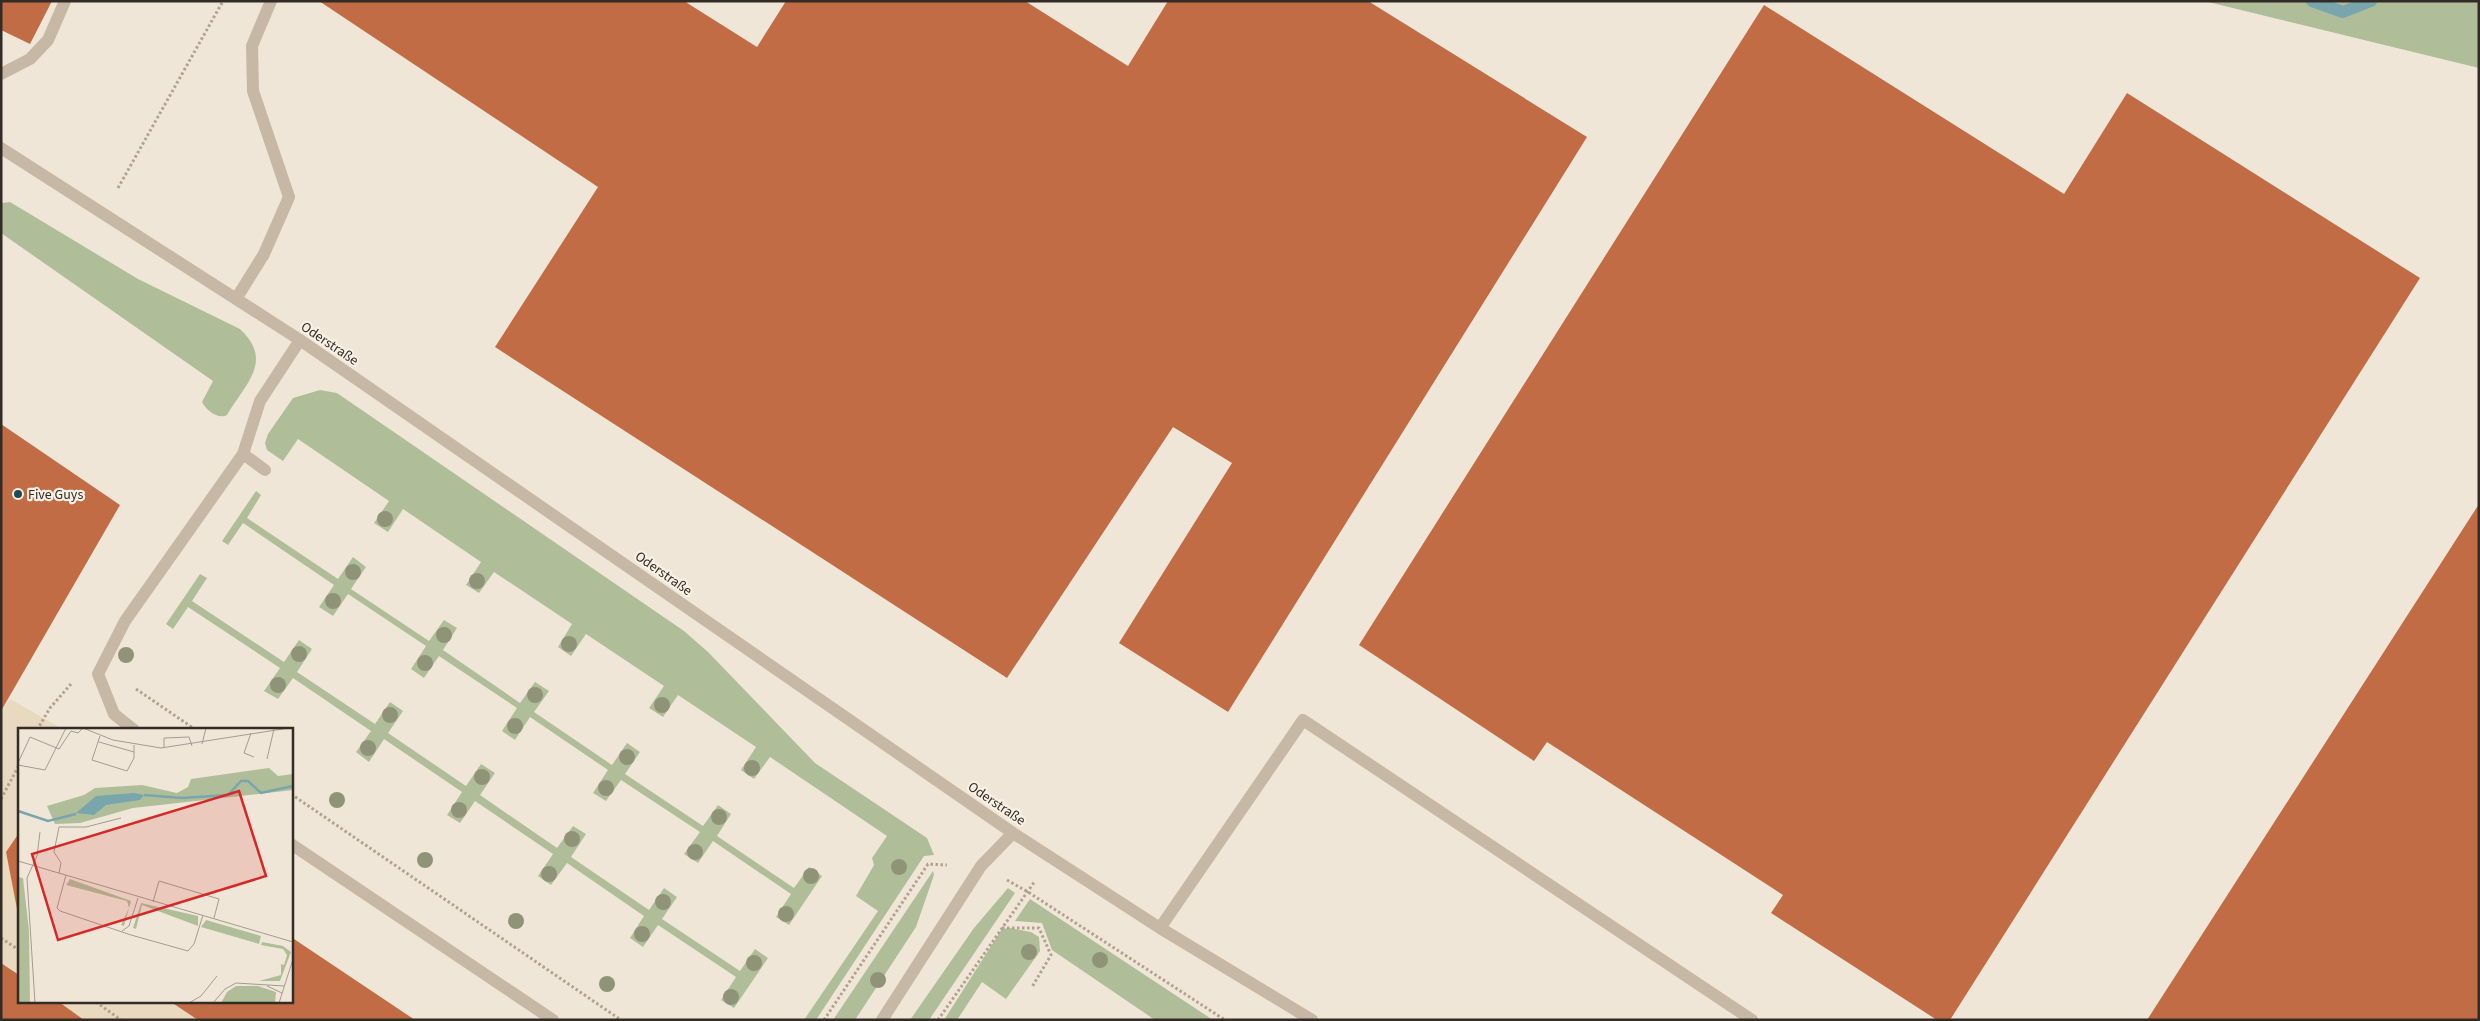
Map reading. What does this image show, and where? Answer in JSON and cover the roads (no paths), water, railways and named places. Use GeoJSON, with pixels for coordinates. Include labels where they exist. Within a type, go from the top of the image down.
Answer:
{"type":"FeatureCollection","features":[{"type":"Feature","properties":{"kind":"street"},"geometry":{"type":"LineString","coordinates":[[1,74],[30,59],[48,40],[66,1]]}},
{"type":"Feature","properties":{"kind":"street"},"geometry":{"type":"LineString","coordinates":[[236,299],[264,254],[289,197],[253,91],[252,46],[271,1]]}},
{"type":"Feature","properties":{"kind":"street","name":"Oderstraße"},"geometry":{"type":"LineString","coordinates":[[1,148],[300,340],[1013,833],[1160,928],[1312,1020]]}},
{"type":"Feature","properties":{"kind":"street"},"geometry":{"type":"LineString","coordinates":[[132,728],[114,714],[98,674],[125,621],[243,454],[260,401],[300,340]]}},
{"type":"Feature","properties":{"kind":"street"},"geometry":{"type":"LineString","coordinates":[[243,454],[265,470]]}},
{"type":"Feature","properties":{"kind":"street"},"geometry":{"type":"LineString","coordinates":[[1160,928],[1303,720],[1752,1020]]}},
{"type":"Feature","properties":{"kind":"street"},"geometry":{"type":"LineString","coordinates":[[882,1020],[981,866],[1013,833]]}},
{"type":"Feature","properties":{"kind":"street"},"geometry":{"type":"LineString","coordinates":[[292,845],[552,1020]]}},
{"type":"Feature","properties":{"kind":"waterway"},"geometry":{"type":"LineString","coordinates":[[2312,1],[2343,12],[2371,1]]}},
{"type":"Feature","properties":{"kind":"place","name":"Five Guys"},"geometry":{"type":"Point","coordinates":[18,494]}}]}
